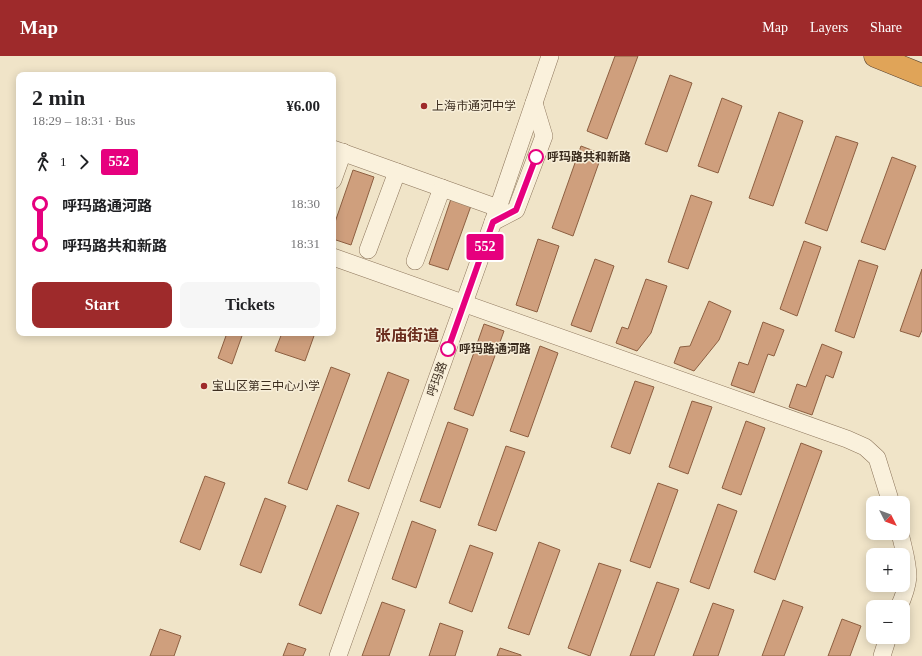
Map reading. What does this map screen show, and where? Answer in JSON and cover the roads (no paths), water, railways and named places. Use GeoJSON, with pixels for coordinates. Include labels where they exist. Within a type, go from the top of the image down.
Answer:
{"type":"FeatureCollection","features":[{"type":"Feature","properties":{"kind":"highway"},"geometry":{"type":"LineString","coordinates":[[876,57],[922,75]]}},
{"type":"Feature","properties":{"kind":"street"},"geometry":{"type":"LineString","coordinates":[[336,162],[338,150],[442,188],[496,215],[516,210],[544,136],[534,103],[550,56]]}},
{"type":"Feature","properties":{"kind":"street"},"geometry":{"type":"LineString","coordinates":[[368,250],[397,172]]}},
{"type":"Feature","properties":{"kind":"street"},"geometry":{"type":"LineString","coordinates":[[416,261],[442,188]]}},
{"type":"Feature","properties":{"kind":"street","name":"呼玛路"},"geometry":{"type":"LineString","coordinates":[[338,656],[496,215]]}},
{"type":"Feature","properties":{"kind":"street"},"geometry":{"type":"LineString","coordinates":[[336,258],[847,439],[864,447],[876,458],[889,496]]}},
{"type":"Feature","properties":{"kind":"street"},"geometry":{"type":"LineString","coordinates":[[901,540],[908,578],[902,600]]}},
{"type":"Feature","properties":{"kind":"street"},"geometry":{"type":"LineString","coordinates":[[882,656],[886,644]]}},
{"type":"Feature","properties":{"kind":"place","name":"上海市通河中学"},"geometry":{"type":"Point","coordinates":[424,106]}},
{"type":"Feature","properties":{"kind":"place","name":"呼玛路共和新路"},"geometry":{"type":"Point","coordinates":[536,157]}},
{"type":"Feature","properties":{"kind":"place","name":"呼玛路通河路"},"geometry":{"type":"Point","coordinates":[448,349]}},
{"type":"Feature","properties":{"kind":"place","name":"宝山区第三中心小学"},"geometry":{"type":"Point","coordinates":[204,386]}},
{"type":"Feature","properties":{"kind":"district","name":"张庙街道"},"geometry":{"type":"Point","coordinates":[407,335]}}]}
